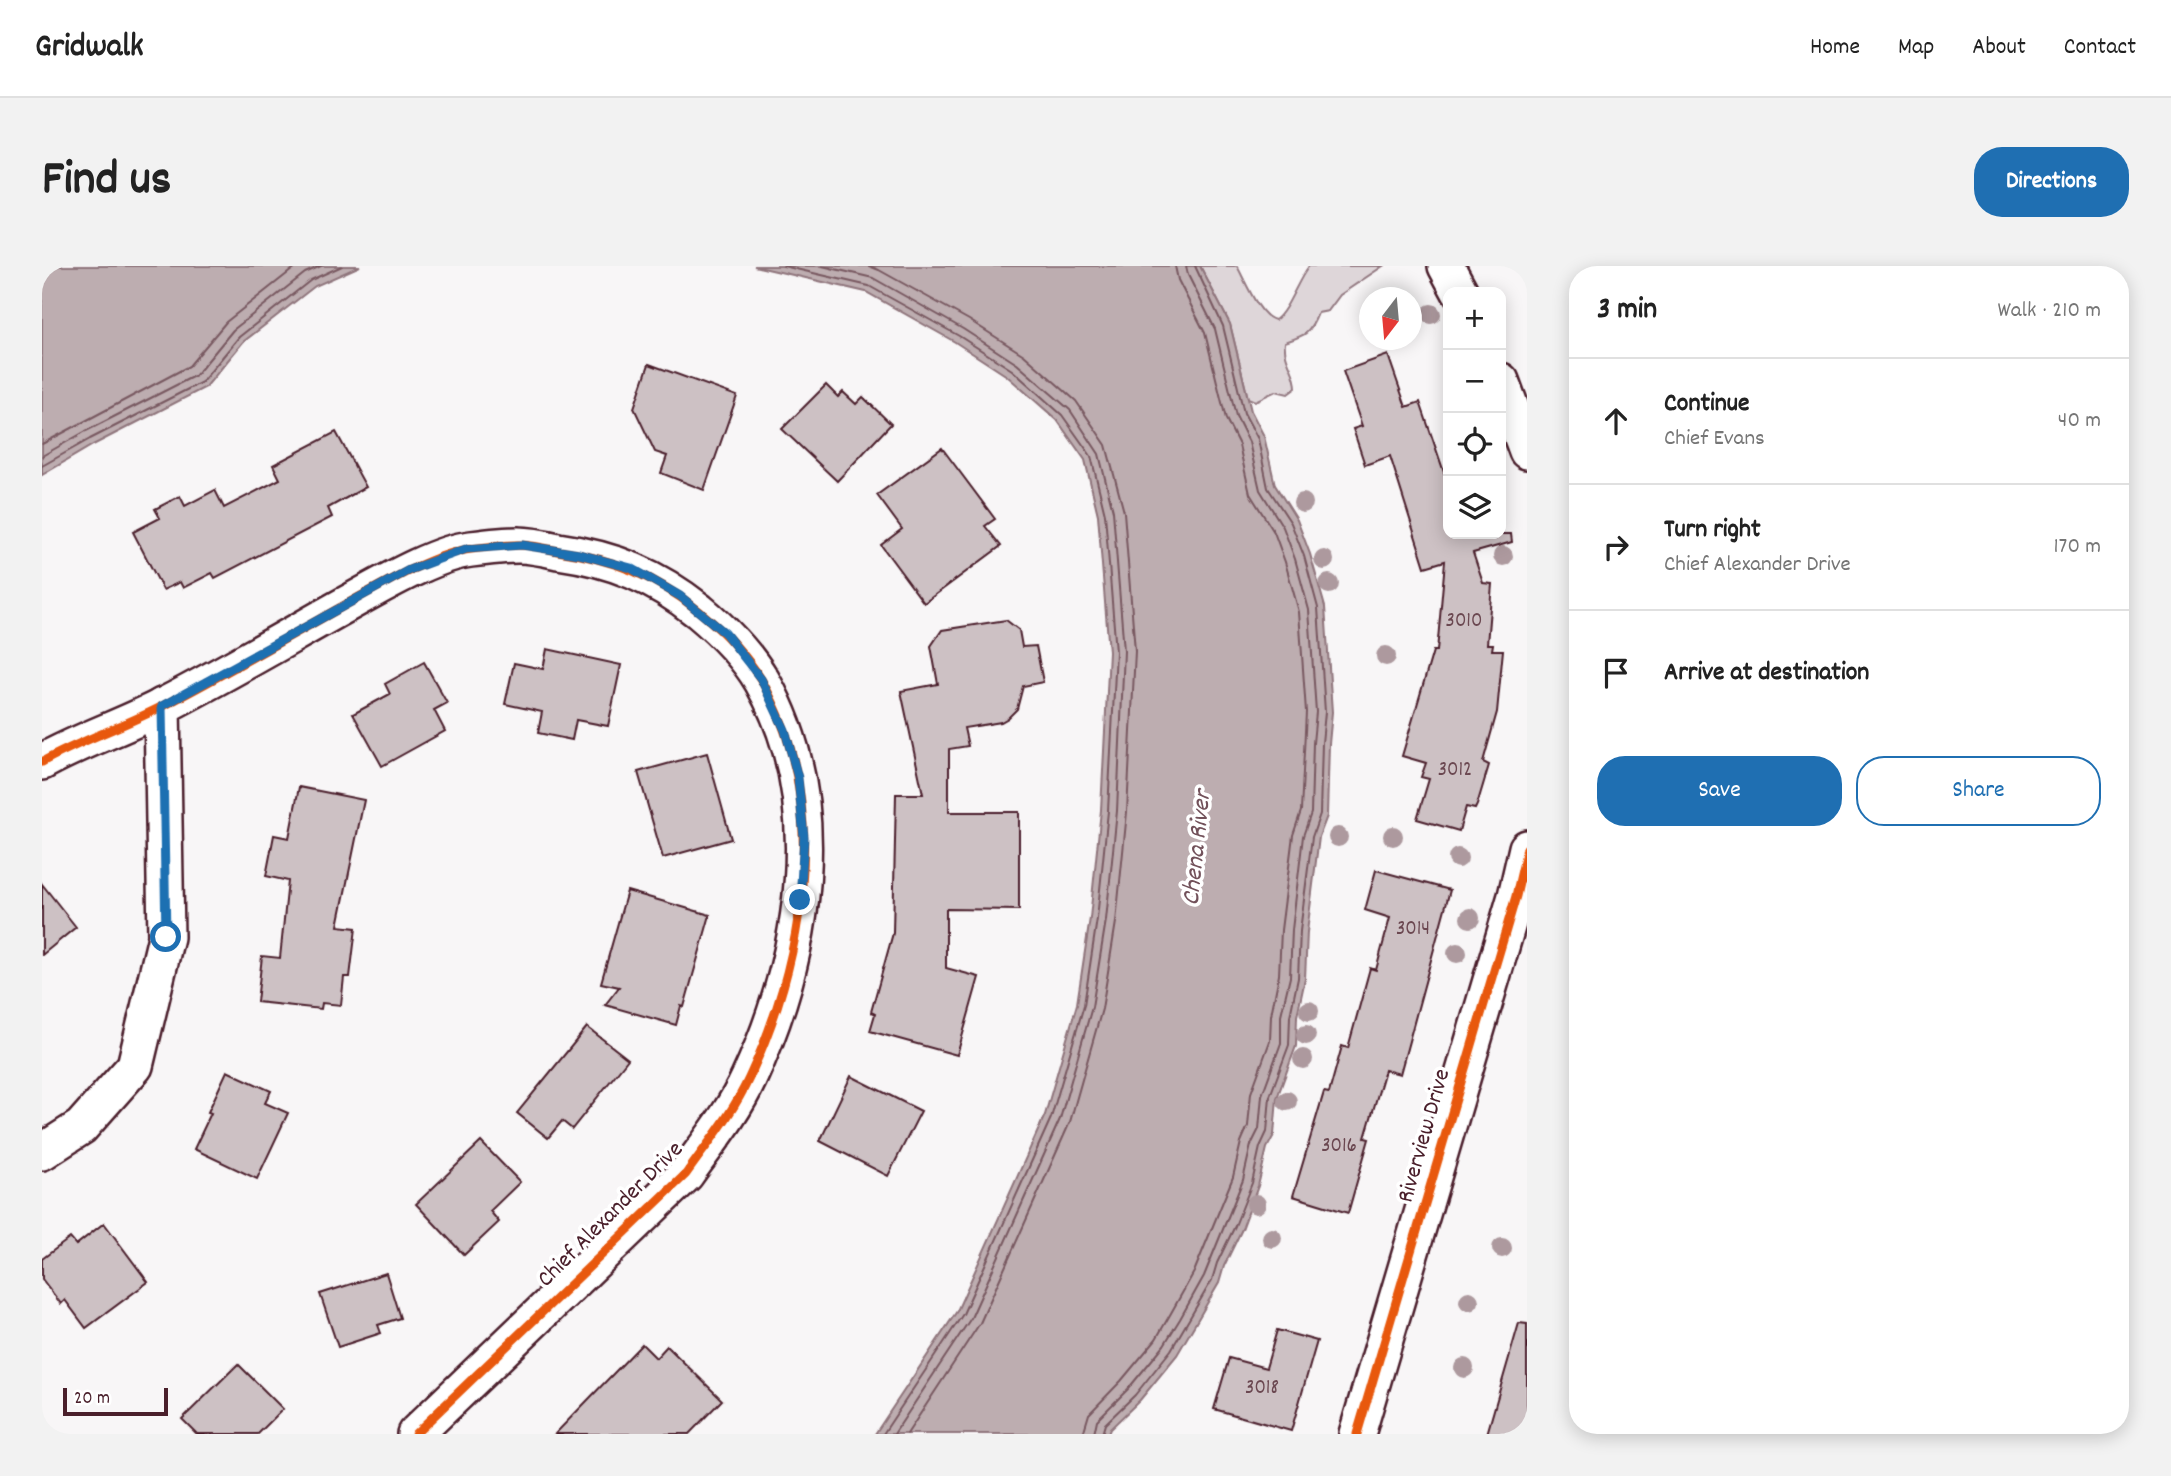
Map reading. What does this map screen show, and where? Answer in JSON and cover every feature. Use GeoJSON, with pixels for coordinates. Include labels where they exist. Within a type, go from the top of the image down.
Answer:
{"type":"FeatureCollection","features":[{"type":"Feature","properties":{"kind":"street"},"geometry":{"type":"LineString","coordinates":[[1446,266],[1457,287]]}},
{"type":"Feature","properties":{"kind":"street"},"geometry":{"type":"LineString","coordinates":[[1506,394],[1527,451]]}},
{"type":"Feature","properties":{"kind":"street","name":"Chief Alexander Drive"},"geometry":{"type":"LineString","coordinates":[[42,762],[162,706],[409,570],[466,549],[522,545],[579,554],[631,568],[680,596],[725,633],[761,679],[785,730],[798,778],[804,837],[800,900],[786,976],[748,1081],[718,1130],[685,1174],[415,1434]]}},
{"type":"Feature","properties":{"kind":"street"},"geometry":{"type":"LineString","coordinates":[[42,1152],[80,1127],[135,1066],[166,937],[162,706]]}},
{"type":"Feature","properties":{"kind":"street","name":"Riverview Drive"},"geometry":{"type":"LineString","coordinates":[[1357,1434],[1512,964],[1527,848]]}},
{"type":"Feature","properties":{"kind":"shaded area"},"geometry":{"type":"Polygon","coordinates":[[[1200,266],[1237,266],[1258,305],[1275,320],[1284,310],[1309,266],[1383,266],[1340,295],[1328,311],[1318,313],[1306,333],[1285,342],[1296,388],[1288,394],[1276,391],[1255,401],[1248,398],[1230,324],[1200,266]]]}},
{"type":"Feature","properties":{"kind":"water"},"geometry":{"type":"Polygon","coordinates":[[[42,266],[360,266],[315,286],[243,342],[206,387],[93,445],[42,475],[42,266]]]}},
{"type":"Feature","properties":{"kind":"water","name":"Chena River"},"geometry":{"type":"Polygon","coordinates":[[[754,266],[1200,266],[1230,324],[1251,411],[1264,436],[1275,485],[1297,520],[1310,554],[1325,607],[1332,712],[1327,816],[1319,837],[1307,932],[1305,979],[1297,1016],[1296,1046],[1277,1098],[1274,1135],[1267,1148],[1258,1186],[1219,1283],[1177,1355],[1108,1434],[875,1434],[957,1311],[1045,1115],[1077,1004],[1090,918],[1101,810],[1109,652],[1098,515],[1085,460],[1057,420],[1007,376],[955,342],[866,292],[754,266]]]}},
{"type":"Feature","properties":{"kind":"building"},"geometry":{"type":"Polygon","coordinates":[[[1388,355],[1406,407],[1420,402],[1443,469],[1443,539],[1506,539],[1506,534],[1511,534],[1512,542],[1473,553],[1483,583],[1492,584],[1487,644],[1493,644],[1492,650],[1503,650],[1497,712],[1483,762],[1489,765],[1477,805],[1475,809],[1466,807],[1459,831],[1417,819],[1429,779],[1421,777],[1426,763],[1402,756],[1433,651],[1437,651],[1445,561],[1425,567],[1390,456],[1365,465],[1353,429],[1362,426],[1343,371],[1388,355]]]}},
{"type":"Feature","properties":{"kind":"building"},"geometry":{"type":"Polygon","coordinates":[[[649,364],[737,396],[704,490],[661,473],[667,456],[655,452],[634,408],[649,364]]]}},
{"type":"Feature","properties":{"kind":"building"},"geometry":{"type":"Polygon","coordinates":[[[826,385],[838,397],[843,392],[856,404],[863,397],[891,424],[837,481],[782,429],[826,385]]]}},
{"type":"Feature","properties":{"kind":"building"},"geometry":{"type":"Polygon","coordinates":[[[336,432],[366,487],[328,508],[332,517],[215,578],[212,573],[183,588],[180,582],[163,590],[133,532],[160,518],[155,509],[180,496],[185,506],[215,490],[224,508],[280,479],[273,465],[336,432]]]}},
{"type":"Feature","properties":{"kind":"building"},"geometry":{"type":"Polygon","coordinates":[[[942,448],[995,519],[985,526],[1001,546],[924,603],[881,545],[902,529],[877,495],[942,448]]]}},
{"type":"Feature","properties":{"kind":"building"},"geometry":{"type":"Polygon","coordinates":[[[1006,620],[1019,630],[1022,647],[1036,646],[1043,682],[1023,686],[1017,709],[1008,718],[1001,722],[964,728],[968,746],[949,749],[949,812],[1019,812],[1019,910],[946,909],[946,968],[979,977],[957,1055],[870,1031],[875,1014],[871,1012],[893,933],[896,794],[923,794],[901,691],[938,684],[931,646],[942,630],[1006,620]]]}},
{"type":"Feature","properties":{"kind":"building"},"geometry":{"type":"Polygon","coordinates":[[[547,649],[621,665],[608,726],[576,720],[572,740],[538,733],[542,712],[505,704],[514,663],[543,669],[547,649]]]}},
{"type":"Feature","properties":{"kind":"building"},"geometry":{"type":"Polygon","coordinates":[[[424,662],[447,703],[434,710],[445,731],[382,766],[353,714],[390,694],[385,684],[424,662]]]}},
{"type":"Feature","properties":{"kind":"building"},"geometry":{"type":"Polygon","coordinates":[[[707,753],[731,839],[663,858],[638,772],[707,753]]]}},
{"type":"Feature","properties":{"kind":"building"},"geometry":{"type":"Polygon","coordinates":[[[299,787],[364,800],[338,926],[356,928],[350,977],[344,977],[341,1005],[322,1003],[321,1009],[257,1002],[262,956],[280,958],[288,881],[266,876],[274,835],[289,838],[299,787]]]}},
{"type":"Feature","properties":{"kind":"building"},"geometry":{"type":"Polygon","coordinates":[[[1376,870],[1450,890],[1400,1074],[1385,1070],[1365,1138],[1369,1139],[1348,1213],[1293,1196],[1324,1092],[1329,1093],[1342,1046],[1348,1048],[1370,968],[1376,970],[1390,918],[1365,910],[1376,870]]]}},
{"type":"Feature","properties":{"kind":"building"},"geometry":{"type":"Polygon","coordinates":[[[42,884],[76,927],[42,955],[42,884]]]}},
{"type":"Feature","properties":{"kind":"building"},"geometry":{"type":"Polygon","coordinates":[[[627,891],[710,915],[684,1007],[681,1006],[676,1025],[605,1005],[619,987],[601,983],[627,891]]]}},
{"type":"Feature","properties":{"kind":"building"},"geometry":{"type":"Polygon","coordinates":[[[587,1027],[628,1059],[572,1129],[562,1121],[548,1138],[517,1113],[587,1027]]]}},
{"type":"Feature","properties":{"kind":"building"},"geometry":{"type":"Polygon","coordinates":[[[227,1071],[271,1091],[265,1103],[288,1113],[257,1179],[194,1149],[227,1071]]]}},
{"type":"Feature","properties":{"kind":"building"},"geometry":{"type":"Polygon","coordinates":[[[851,1076],[921,1111],[888,1176],[820,1141],[851,1076]]]}},
{"type":"Feature","properties":{"kind":"building"},"geometry":{"type":"Polygon","coordinates":[[[481,1142],[520,1182],[490,1211],[499,1222],[464,1255],[416,1204],[481,1142]]]}},
{"type":"Feature","properties":{"kind":"building"},"geometry":{"type":"Polygon","coordinates":[[[104,1223],[148,1282],[86,1328],[65,1300],[61,1304],[42,1279],[42,1259],[70,1238],[76,1245],[104,1223]]]}},
{"type":"Feature","properties":{"kind":"building"},"geometry":{"type":"Polygon","coordinates":[[[386,1273],[400,1318],[378,1325],[381,1333],[338,1347],[320,1294],[386,1273]]]}},
{"type":"Feature","properties":{"kind":"building"},"geometry":{"type":"Polygon","coordinates":[[[1519,1323],[1527,1324],[1527,1434],[1487,1434],[1519,1323]]]}},
{"type":"Feature","properties":{"kind":"building"},"geometry":{"type":"Polygon","coordinates":[[[1277,1330],[1317,1341],[1291,1431],[1214,1409],[1229,1358],[1266,1368],[1277,1330]]]}},
{"type":"Feature","properties":{"kind":"building"},"geometry":{"type":"Polygon","coordinates":[[[642,1344],[656,1358],[667,1346],[722,1400],[689,1434],[555,1434],[642,1344]]]}},
{"type":"Feature","properties":{"kind":"building"},"geometry":{"type":"Polygon","coordinates":[[[238,1364],[283,1409],[258,1434],[197,1434],[182,1419],[238,1364]]]}},
{"type":"Feature","properties":{"kind":"cycle path"},"geometry":{"type":"LineString","coordinates":[[42,762],[165,705],[411,570],[442,556],[471,549],[528,546],[578,554],[633,571],[666,588],[699,611],[741,652],[762,681],[784,728],[797,777],[803,828],[802,880],[796,931],[784,982],[749,1078],[728,1116],[686,1174],[415,1434]]}},
{"type":"Feature","properties":{"kind":"cycle path"},"geometry":{"type":"LineString","coordinates":[[1357,1434],[1516,896],[1527,848]]}},
{"type":"Feature","properties":{"kind":"route"},"geometry":{"type":"LineString","coordinates":[[166,937],[162,706],[409,570],[466,549],[522,545],[579,554],[631,568],[680,596],[725,633],[761,679],[785,730],[798,778],[804,837],[800,900]]}}]}
